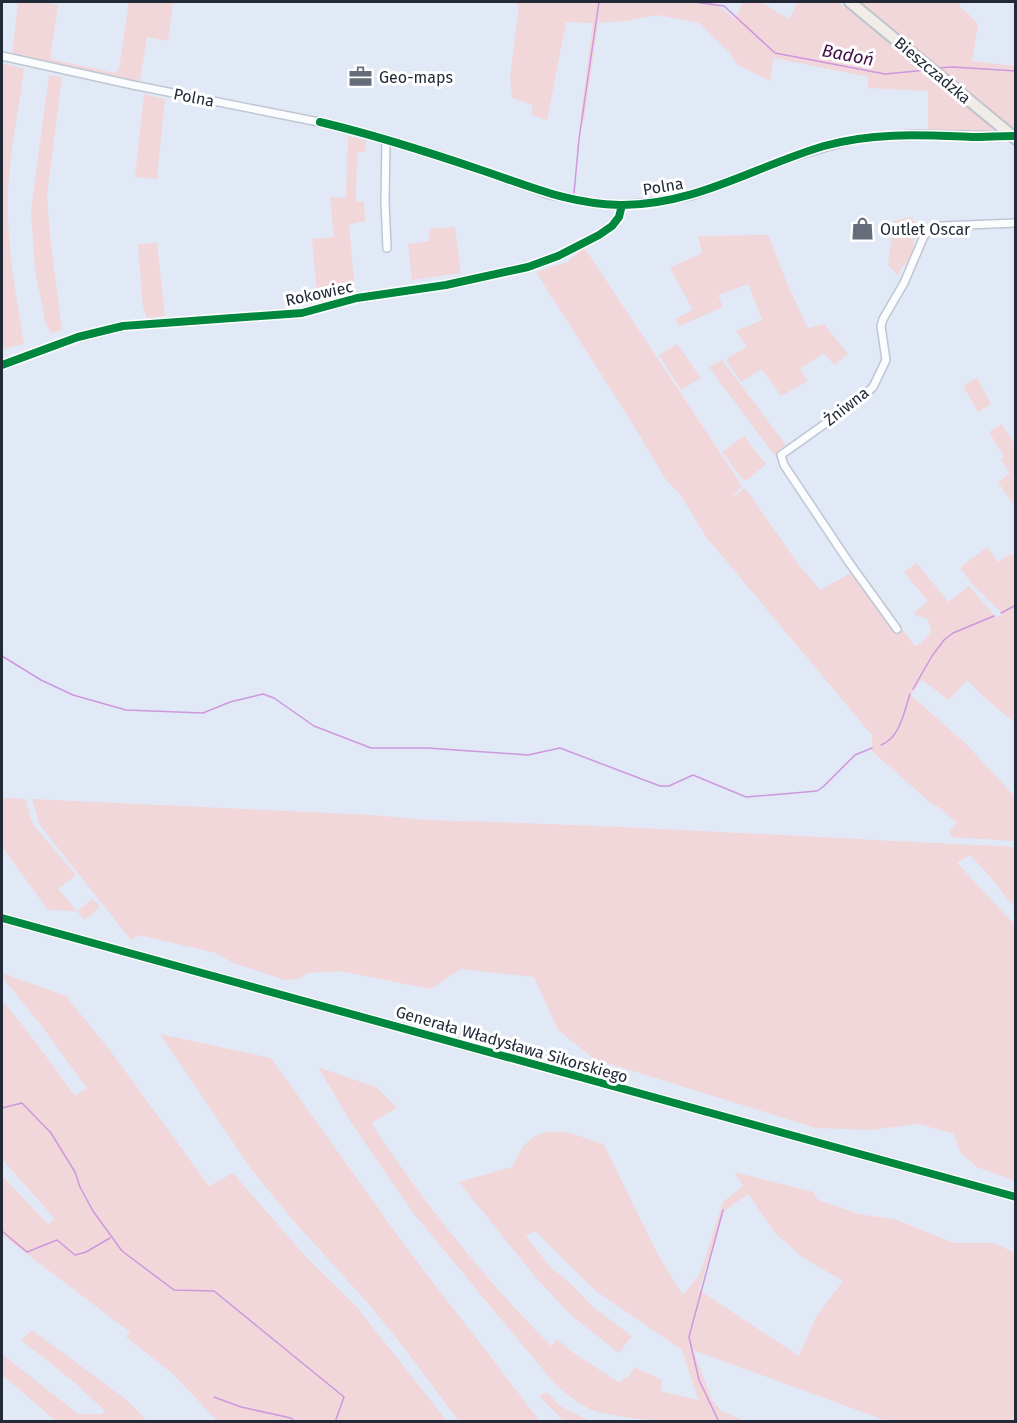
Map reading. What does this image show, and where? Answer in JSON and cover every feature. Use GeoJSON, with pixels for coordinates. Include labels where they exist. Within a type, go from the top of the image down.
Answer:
{"type":"FeatureCollection","features":[{"type":"Feature","properties":{"kind":"main road","name":"Bieszczadzka"},"geometry":{"type":"LineString","coordinates":[[850,2],[1015,137]]}},
{"type":"Feature","properties":{"kind":"street","name":"Polna"},"geometry":{"type":"LineString","coordinates":[[2,56],[296,117],[386,139],[550,195],[598,204],[622,205],[655,202],[692,195],[793,157],[855,139],[912,135],[1015,137]]}},
{"type":"Feature","properties":{"kind":"street"},"geometry":{"type":"LineString","coordinates":[[386,139],[387,248]]}},
{"type":"Feature","properties":{"kind":"street","name":"Rokowiec"},"geometry":{"type":"LineString","coordinates":[[2,365],[78,337],[123,326],[302,313],[357,298],[446,285],[528,267],[558,256],[599,235],[612,226],[619,217],[622,205]]}},
{"type":"Feature","properties":{"kind":"street","name":"Żniwna"},"geometry":{"type":"LineString","coordinates":[[897,629],[836,543],[784,465],[781,455],[860,399],[873,387],[885,360],[881,326],[883,319],[904,283],[924,236],[930,230],[941,226],[1016,223]]}},
{"type":"Feature","properties":{"kind":"street","name":"Generała Władysława Sikorskiego"},"geometry":{"type":"LineString","coordinates":[[2,918],[360,1014],[689,1109],[1016,1197]]}},
{"type":"Feature","properties":{"kind":"shaded area"},"geometry":{"type":"Polygon","coordinates":[[[18,2],[44,2],[58,5],[50,59],[115,73],[119,69],[129,2],[173,2],[168,41],[147,37],[138,83],[12,56],[18,2]]]}},
{"type":"Feature","properties":{"kind":"shaded area"},"geometry":{"type":"Polygon","coordinates":[[[515,2],[714,2],[735,19],[743,2],[761,2],[789,19],[798,2],[838,2],[944,85],[992,128],[992,131],[930,132],[928,129],[928,91],[868,88],[868,77],[774,58],[770,81],[740,66],[732,55],[699,23],[657,15],[598,23],[584,121],[580,121],[593,23],[566,22],[547,120],[531,115],[533,105],[512,98],[510,78],[519,7],[515,2]]]}},
{"type":"Feature","properties":{"kind":"shaded area"},"geometry":{"type":"Polygon","coordinates":[[[860,2],[958,2],[978,25],[972,61],[1015,66],[1015,127],[1013,128],[967,92],[860,2]]]}},
{"type":"Feature","properties":{"kind":"shaded area"},"geometry":{"type":"Polygon","coordinates":[[[2,63],[24,69],[8,198],[12,264],[24,344],[2,349],[2,63]]]}},
{"type":"Feature","properties":{"kind":"shaded area"},"geometry":{"type":"Polygon","coordinates":[[[49,75],[62,77],[47,195],[62,330],[51,333],[46,324],[35,270],[31,211],[49,75]]]}},
{"type":"Feature","properties":{"kind":"shaded area"},"geometry":{"type":"Polygon","coordinates":[[[144,94],[165,99],[157,179],[135,177],[144,94]]]}},
{"type":"Feature","properties":{"kind":"shaded area"},"geometry":{"type":"Polygon","coordinates":[[[348,136],[366,139],[365,152],[357,152],[356,201],[364,202],[365,221],[349,225],[355,290],[354,293],[318,304],[312,239],[334,237],[330,197],[346,198],[348,136]]]}},
{"type":"Feature","properties":{"kind":"shaded area"},"geometry":{"type":"Polygon","coordinates":[[[910,217],[921,227],[914,237],[912,259],[902,267],[898,276],[888,265],[894,221],[910,217]]]}},
{"type":"Feature","properties":{"kind":"shaded area"},"geometry":{"type":"Polygon","coordinates":[[[455,227],[461,273],[412,280],[408,244],[429,241],[429,229],[455,227]]]}},
{"type":"Feature","properties":{"kind":"shaded area"},"geometry":{"type":"Polygon","coordinates":[[[768,235],[808,328],[824,324],[848,354],[834,365],[824,353],[800,369],[808,381],[781,396],[762,369],[741,382],[727,361],[727,358],[747,347],[736,331],[762,320],[748,284],[718,295],[723,307],[680,326],[675,319],[693,310],[670,268],[702,253],[698,236],[768,235]]]}},
{"type":"Feature","properties":{"kind":"shaded area"},"geometry":{"type":"Polygon","coordinates":[[[157,243],[165,316],[147,318],[143,308],[138,244],[157,243]]]}},
{"type":"Feature","properties":{"kind":"shaded area"},"geometry":{"type":"Polygon","coordinates":[[[584,247],[742,486],[733,496],[745,488],[799,565],[820,590],[851,573],[896,631],[901,628],[915,646],[931,632],[928,619],[913,614],[928,601],[904,572],[917,563],[948,602],[969,586],[996,617],[1003,614],[972,584],[960,568],[987,547],[998,562],[1010,554],[1012,556],[1015,554],[1015,723],[967,680],[949,700],[922,680],[911,695],[967,745],[1015,797],[1015,841],[951,837],[950,831],[957,823],[936,805],[934,806],[872,751],[872,735],[707,538],[679,493],[666,480],[536,272],[568,262],[584,247]]]}},
{"type":"Feature","properties":{"kind":"shaded area"},"geometry":{"type":"Polygon","coordinates":[[[677,344],[701,378],[681,390],[659,355],[677,344]]]}},
{"type":"Feature","properties":{"kind":"shaded area"},"geometry":{"type":"Polygon","coordinates":[[[722,360],[786,445],[775,456],[709,367],[722,360]]]}},
{"type":"Feature","properties":{"kind":"shaded area"},"geometry":{"type":"Polygon","coordinates":[[[977,378],[991,404],[978,412],[963,386],[977,378]]]}},
{"type":"Feature","properties":{"kind":"shaded area"},"geometry":{"type":"Polygon","coordinates":[[[1002,424],[1015,442],[1015,507],[998,482],[1010,473],[1001,460],[1004,456],[989,432],[1002,424]]]}},
{"type":"Feature","properties":{"kind":"shaded area"},"geometry":{"type":"Polygon","coordinates":[[[744,436],[766,464],[747,480],[743,480],[722,452],[744,436]]]}},
{"type":"Feature","properties":{"kind":"shaded area"},"geometry":{"type":"Polygon","coordinates":[[[2,798],[26,799],[34,826],[76,875],[58,889],[77,911],[48,910],[2,847],[2,798]]]}},
{"type":"Feature","properties":{"kind":"shaded area"},"geometry":{"type":"Polygon","coordinates":[[[32,799],[1015,847],[1015,908],[970,855],[957,863],[1015,925],[1015,1181],[977,1167],[960,1152],[954,1134],[919,1124],[870,1130],[816,1128],[594,1059],[558,1030],[534,977],[460,969],[431,989],[340,971],[308,973],[298,979],[285,980],[233,963],[216,953],[139,935],[131,940],[39,824],[32,799]]]}},
{"type":"Feature","properties":{"kind":"shaded area"},"geometry":{"type":"Polygon","coordinates":[[[93,899],[100,907],[84,920],[77,911],[93,899]]]}},
{"type":"Feature","properties":{"kind":"shaded area"},"geometry":{"type":"Polygon","coordinates":[[[2,973],[66,996],[109,1049],[209,1186],[233,1173],[306,1257],[356,1306],[447,1421],[217,1421],[173,1374],[126,1337],[130,1332],[2,1235],[2,1176],[48,1224],[55,1219],[2,1159],[2,1000],[75,1096],[87,1088],[38,1021],[2,977],[2,973]]]}},
{"type":"Feature","properties":{"kind":"shaded area"},"geometry":{"type":"Polygon","coordinates":[[[160,1034],[271,1058],[405,1246],[540,1421],[459,1421],[365,1300],[298,1226],[251,1169],[160,1034]]]}},
{"type":"Feature","properties":{"kind":"shaded area"},"geometry":{"type":"Polygon","coordinates":[[[318,1067],[376,1087],[397,1108],[371,1123],[455,1239],[551,1346],[557,1339],[572,1352],[620,1383],[625,1377],[628,1378],[634,1367],[662,1380],[660,1391],[698,1400],[682,1350],[597,1292],[535,1231],[526,1236],[551,1268],[572,1285],[592,1306],[632,1336],[619,1353],[573,1317],[536,1278],[459,1182],[512,1167],[524,1146],[541,1133],[573,1134],[604,1145],[659,1257],[683,1295],[700,1274],[723,1202],[743,1186],[734,1172],[813,1192],[818,1200],[859,1214],[897,1220],[954,1243],[994,1243],[1015,1253],[1015,1421],[887,1421],[693,1350],[712,1400],[721,1411],[745,1421],[647,1419],[592,1410],[572,1398],[554,1383],[414,1214],[352,1124],[318,1067]],[[748,1194],[724,1211],[699,1290],[799,1356],[816,1317],[843,1281],[802,1257],[775,1233],[748,1194]]]}},
{"type":"Feature","properties":{"kind":"shaded area"},"geometry":{"type":"Polygon","coordinates":[[[32,1330],[128,1401],[147,1421],[56,1421],[2,1375],[2,1354],[78,1414],[102,1414],[105,1411],[74,1382],[21,1340],[32,1330]]]}},
{"type":"Feature","properties":{"kind":"shaded area"},"geometry":{"type":"Polygon","coordinates":[[[547,1392],[560,1406],[590,1421],[564,1421],[539,1396],[547,1392]]]}},
{"type":"Feature","properties":{"kind":"waterway"},"geometry":{"type":"LineString","coordinates":[[574,193],[579,139],[599,2]]}},
{"type":"Feature","properties":{"kind":"waterway","name":"Badoń"},"geometry":{"type":"LineString","coordinates":[[694,2],[724,6],[775,53],[885,74],[927,70]]}},
{"type":"Feature","properties":{"kind":"waterway","name":"Badoń"},"geometry":{"type":"LineString","coordinates":[[937,68],[1016,71]]}},
{"type":"Feature","properties":{"kind":"waterway"},"geometry":{"type":"LineString","coordinates":[[1001,613],[1016,605]]}},
{"type":"Feature","properties":{"kind":"waterway"},"geometry":{"type":"LineString","coordinates":[[913,689],[944,640],[953,633],[994,616]]}},
{"type":"Feature","properties":{"kind":"waterway"},"geometry":{"type":"LineString","coordinates":[[2,656],[41,680],[73,695],[126,710],[203,713],[230,702],[263,694],[274,698],[314,726],[371,748],[428,748],[528,755],[560,748],[660,786],[669,786],[693,775],[746,797],[817,791],[855,755],[872,748]]}},
{"type":"Feature","properties":{"kind":"waterway"},"geometry":{"type":"LineString","coordinates":[[881,745],[893,737],[897,731],[910,694]]}},
{"type":"Feature","properties":{"kind":"waterway"},"geometry":{"type":"LineString","coordinates":[[2,1108],[22,1103],[51,1133],[75,1172],[93,1211],[122,1251],[174,1290],[214,1291],[344,1397],[335,1422]]}},
{"type":"Feature","properties":{"kind":"waterway"},"geometry":{"type":"LineString","coordinates":[[719,1422],[699,1380],[689,1337],[723,1210]]}},
{"type":"Feature","properties":{"kind":"waterway"},"geometry":{"type":"LineString","coordinates":[[2,1231],[27,1252],[57,1240],[75,1255],[86,1252],[110,1238]]}},
{"type":"Feature","properties":{"kind":"waterway"},"geometry":{"type":"LineString","coordinates":[[214,1397],[241,1407],[291,1418],[295,1422]]}},
{"type":"Feature","properties":{"kind":"cycle path"},"geometry":{"type":"LineString","coordinates":[[320,122],[421,150],[566,198],[620,205],[647,204],[674,199],[699,192],[799,154],[861,138],[1013,136]]}},
{"type":"Feature","properties":{"kind":"cycle path"},"geometry":{"type":"LineString","coordinates":[[2,365],[78,337],[123,326],[302,313],[357,298],[446,285],[528,267],[558,256],[599,235],[612,226],[619,217],[622,205]]}},
{"type":"Feature","properties":{"kind":"cycle path"},"geometry":{"type":"LineString","coordinates":[[2,918],[1016,1197]]}},
{"type":"Feature","properties":{"kind":"place","name":"Geo-maps"},"geometry":{"type":"Point","coordinates":[361,77]}},
{"type":"Feature","properties":{"kind":"place","name":"Outlet Oscar"},"geometry":{"type":"Point","coordinates":[862,229]}}]}
